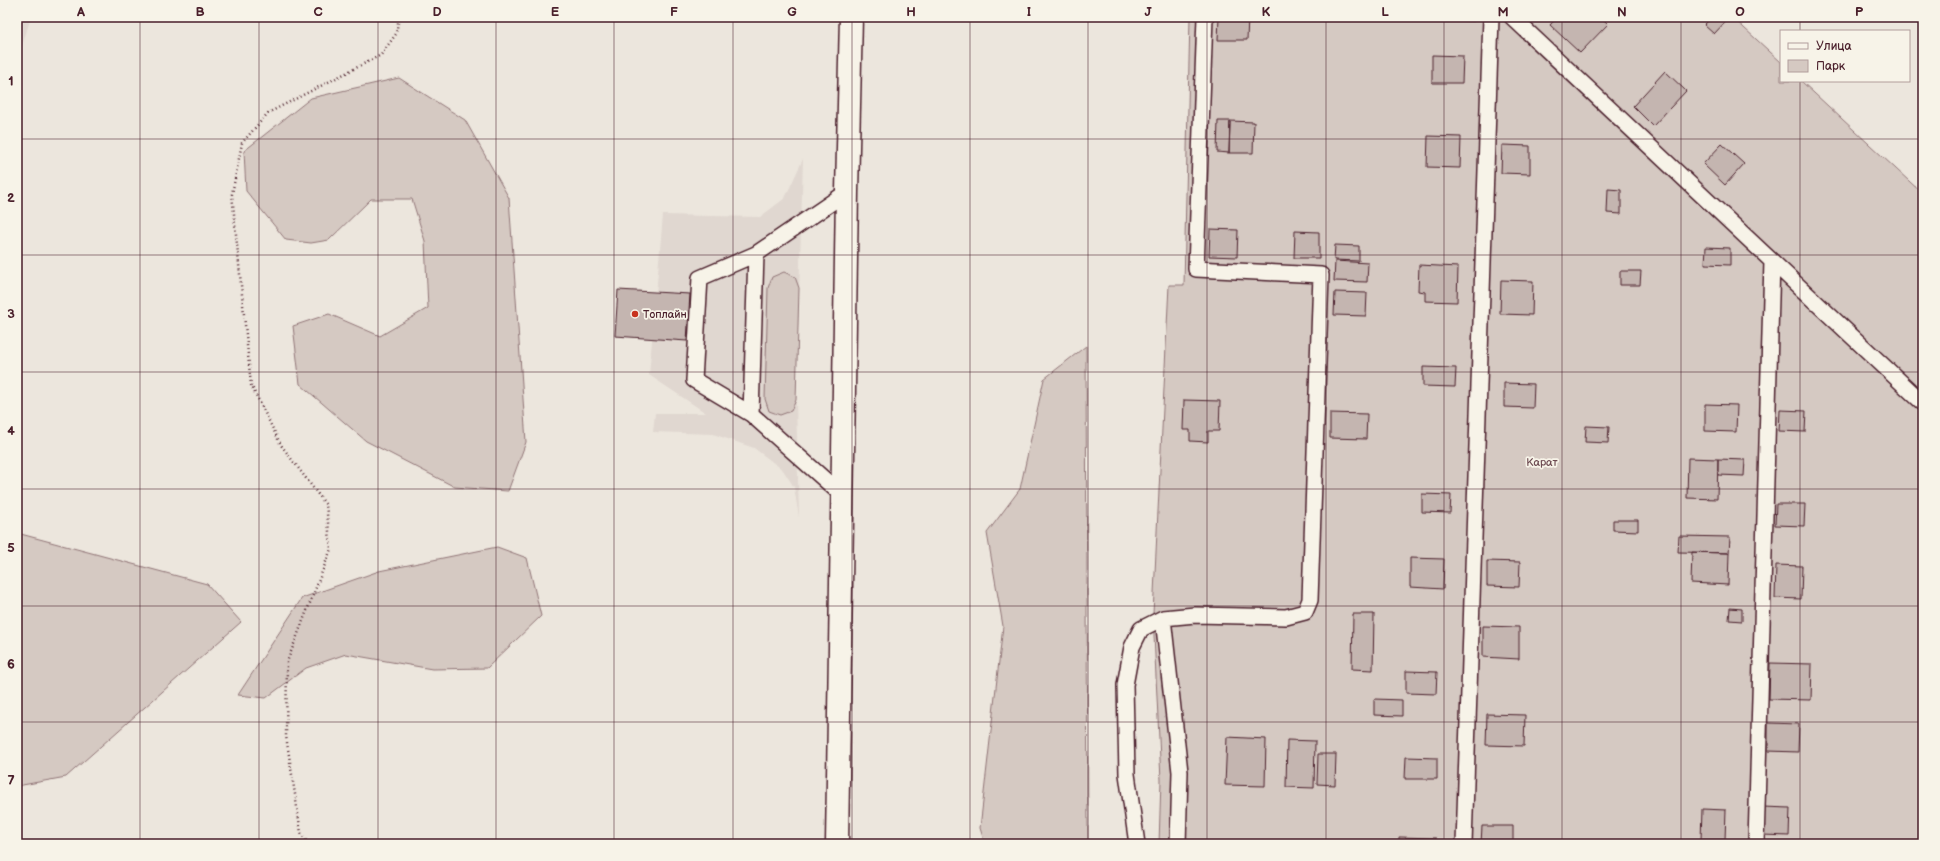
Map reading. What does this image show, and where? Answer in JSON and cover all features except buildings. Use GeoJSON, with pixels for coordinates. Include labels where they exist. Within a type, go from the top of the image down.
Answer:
{"type":"FeatureCollection","features":[{"type":"Feature","properties":{"kind":"main road"},"geometry":{"type":"LineString","coordinates":[[838,844],[842,495],[851,17]]}},
{"type":"Feature","properties":{"kind":"lane"},"geometry":{"type":"LineString","coordinates":[[1137,844],[1127,774],[1125,685],[1132,648],[1141,629],[1163,618],[1195,615],[1286,617],[1305,612],[1310,600],[1321,275],[1196,269],[1205,17]]}},
{"type":"Feature","properties":{"kind":"lane"},"geometry":{"type":"LineString","coordinates":[[1464,844],[1491,17]]}},
{"type":"Feature","properties":{"kind":"lane"},"geometry":{"type":"LineString","coordinates":[[1512,17],[1923,403]]}},
{"type":"Feature","properties":{"kind":"lane"},"geometry":{"type":"LineString","coordinates":[[842,495],[751,414],[694,380],[700,278],[756,254],[847,192]]}},
{"type":"Feature","properties":{"kind":"lane"},"geometry":{"type":"LineString","coordinates":[[751,414],[756,254]]}},
{"type":"Feature","properties":{"kind":"lane"},"geometry":{"type":"LineString","coordinates":[[1756,844],[1772,261]]}},
{"type":"Feature","properties":{"kind":"lane"},"geometry":{"type":"LineString","coordinates":[[1163,618],[1180,772],[1178,844]]}},
{"type":"Feature","properties":{"kind":"path"},"geometry":{"type":"LineString","coordinates":[[308,844],[301,832],[286,736],[287,662],[331,549],[326,505],[281,445],[251,384],[232,194],[242,143],[268,113],[381,55],[396,34],[399,17]]}},
{"type":"Feature","properties":{"kind":"shaded area"},"geometry":{"type":"Polygon","coordinates":[[[17,17],[31,17],[17,62],[17,17]]]}},
{"type":"Feature","properties":{"kind":"shaded area"},"geometry":{"type":"Polygon","coordinates":[[[803,159],[796,400],[799,517],[794,487],[783,470],[754,448],[713,434],[653,432],[655,413],[706,413],[649,375],[663,215],[760,217],[785,198],[803,159]]]}},
{"type":"Feature","properties":{"kind":"green space","name":"Карат"},"geometry":{"type":"Polygon","coordinates":[[[1190,17],[1732,17],[1780,61],[1780,82],[1802,82],[1923,194],[1923,844],[1159,844],[1161,780],[1153,614],[1169,285],[1184,285],[1190,17]]]}},
{"type":"Feature","properties":{"kind":"green space"},"geometry":{"type":"Polygon","coordinates":[[[399,78],[465,120],[509,198],[526,442],[508,491],[455,487],[366,441],[300,384],[293,326],[329,314],[380,336],[428,308],[425,241],[412,199],[371,199],[329,240],[311,243],[286,240],[246,191],[244,151],[311,98],[399,78]]]}},
{"type":"Feature","properties":{"kind":"green space"},"geometry":{"type":"Polygon","coordinates":[[[784,272],[795,277],[799,288],[796,400],[791,411],[780,415],[769,411],[765,399],[768,288],[772,277],[784,272]]]}},
{"type":"Feature","properties":{"kind":"green space"},"geometry":{"type":"Polygon","coordinates":[[[1086,346],[1088,844],[985,844],[980,828],[1003,626],[987,533],[1020,489],[1044,379],[1086,346]]]}},
{"type":"Feature","properties":{"kind":"green space"},"geometry":{"type":"Polygon","coordinates":[[[17,533],[207,584],[241,622],[66,777],[17,786],[17,533]]]}},
{"type":"Feature","properties":{"kind":"green space"},"geometry":{"type":"Polygon","coordinates":[[[497,547],[527,558],[541,616],[487,668],[432,669],[346,654],[306,668],[266,698],[238,695],[302,598],[379,571],[497,547]]]}},
{"type":"Feature","properties":{"kind":"place","name":"Топлайн"},"geometry":{"type":"Point","coordinates":[635,314]}}]}
